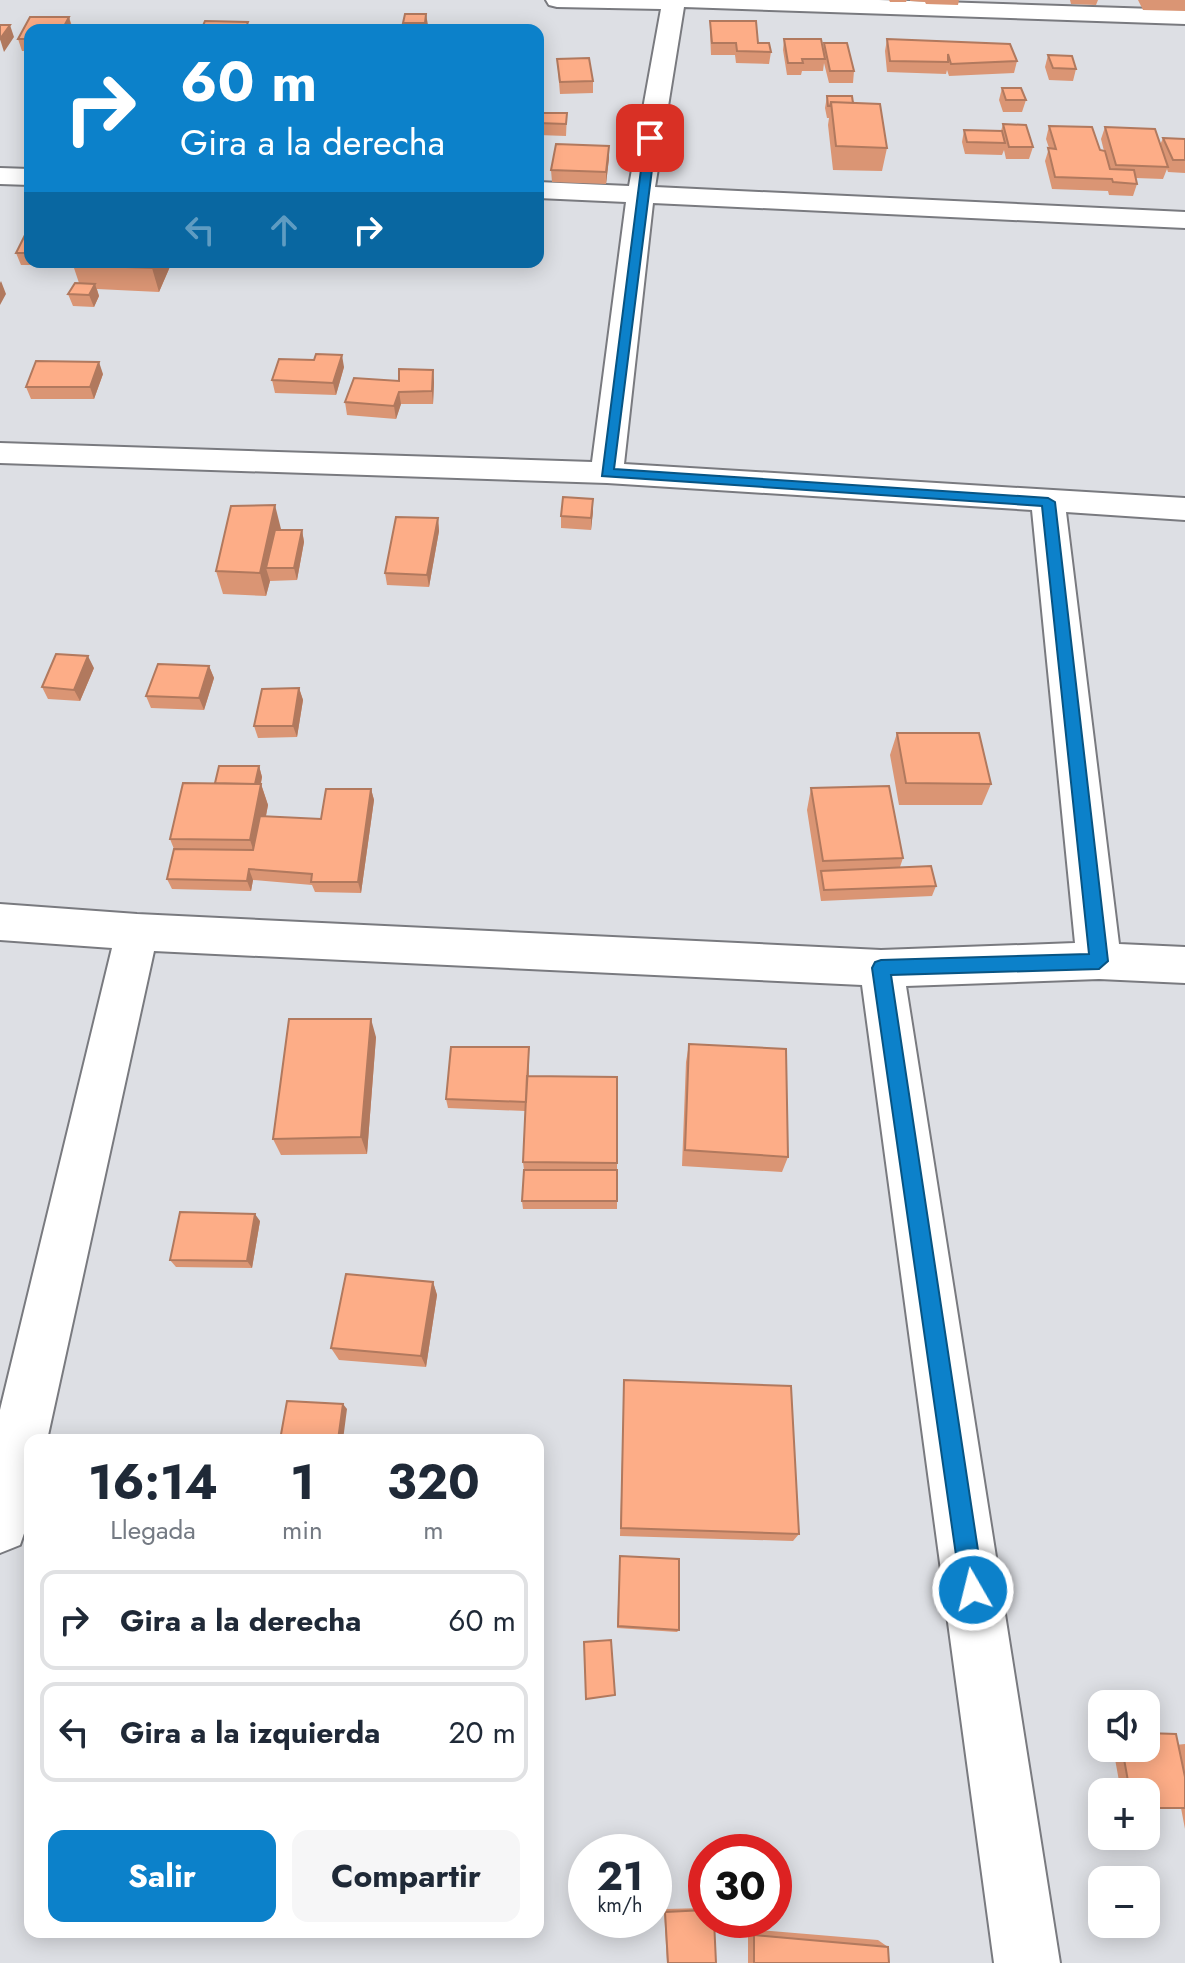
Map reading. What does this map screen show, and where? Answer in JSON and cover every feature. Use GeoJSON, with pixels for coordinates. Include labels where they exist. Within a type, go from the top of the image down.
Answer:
{"type":"FeatureCollection","features":[{"type":"Feature","properties":{"kind":"street"},"geometry":{"type":"LineString","coordinates":[[557,0],[1185,17]]}},
{"type":"Feature","properties":{"kind":"street"},"geometry":{"type":"LineString","coordinates":[[607,473],[641,193],[674,1]]}},
{"type":"Feature","properties":{"kind":"street"},"geometry":{"type":"LineString","coordinates":[[0,176],[24,177]]}},
{"type":"Feature","properties":{"kind":"street"},"geometry":{"type":"LineString","coordinates":[[544,190],[1185,220]]}},
{"type":"Feature","properties":{"kind":"street"},"geometry":{"type":"LineString","coordinates":[[0,453],[607,473],[1185,509]]}},
{"type":"Feature","properties":{"kind":"street"},"geometry":{"type":"LineString","coordinates":[[1048,502],[1099,961]]}},
{"type":"Feature","properties":{"kind":"street"},"geometry":{"type":"LineString","coordinates":[[0,922],[137,932],[881,968],[1099,961],[1185,965]]}},
{"type":"Feature","properties":{"kind":"street"},"geometry":{"type":"LineString","coordinates":[[0,1525],[137,932]]}},
{"type":"Feature","properties":{"kind":"street"},"geometry":{"type":"LineString","coordinates":[[881,968],[1027,1963]]}},
{"type":"Feature","properties":{"kind":"building"},"geometry":{"type":"Polygon","coordinates":[[[405,14],[426,14],[425,23],[403,23],[405,14]]]}},
{"type":"Feature","properties":{"kind":"building"},"geometry":{"type":"Polygon","coordinates":[[[30,17],[69,17],[65,24],[26,24],[30,17]]]}},
{"type":"Feature","properties":{"kind":"building"},"geometry":{"type":"Polygon","coordinates":[[[205,21],[248,22],[247,24],[204,24],[205,21]]]}},
{"type":"Feature","properties":{"kind":"building"},"geometry":{"type":"Polygon","coordinates":[[[710,21],[756,21],[758,43],[769,43],[771,52],[737,51],[736,43],[712,43],[710,21]]]}},
{"type":"Feature","properties":{"kind":"building"},"geometry":{"type":"Polygon","coordinates":[[[0,25],[10,25],[0,39],[0,25]]]}},
{"type":"Feature","properties":{"kind":"building"},"geometry":{"type":"Polygon","coordinates":[[[784,39],[821,39],[825,59],[802,59],[803,63],[788,63],[784,39]]]}},
{"type":"Feature","properties":{"kind":"building"},"geometry":{"type":"Polygon","coordinates":[[[887,39],[1010,44],[1017,61],[951,64],[948,54],[948,62],[890,61],[887,39]]]}},
{"type":"Feature","properties":{"kind":"building"},"geometry":{"type":"Polygon","coordinates":[[[824,43],[847,43],[854,71],[830,71],[824,43]]]}},
{"type":"Feature","properties":{"kind":"building"},"geometry":{"type":"Polygon","coordinates":[[[1048,55],[1072,56],[1076,69],[1053,68],[1048,55]]]}},
{"type":"Feature","properties":{"kind":"building"},"geometry":{"type":"Polygon","coordinates":[[[589,58],[593,81],[560,82],[557,59],[589,58]]]}},
{"type":"Feature","properties":{"kind":"building"},"geometry":{"type":"Polygon","coordinates":[[[1002,88],[1021,88],[1026,100],[1006,100],[1002,88]]]}},
{"type":"Feature","properties":{"kind":"building"},"geometry":{"type":"Polygon","coordinates":[[[827,96],[852,96],[853,103],[831,102],[828,106],[827,96]]]}},
{"type":"Feature","properties":{"kind":"building"},"geometry":{"type":"Polygon","coordinates":[[[831,102],[880,104],[887,148],[836,146],[831,102]]]}},
{"type":"Feature","properties":{"kind":"building"},"geometry":{"type":"Polygon","coordinates":[[[544,113],[567,113],[566,124],[544,123],[544,113]]]}},
{"type":"Feature","properties":{"kind":"building"},"geometry":{"type":"Polygon","coordinates":[[[1003,124],[1026,125],[1033,147],[1009,147],[1003,124]]]}},
{"type":"Feature","properties":{"kind":"building"},"geometry":{"type":"Polygon","coordinates":[[[1049,126],[1092,127],[1100,150],[1105,151],[1110,169],[1134,170],[1137,184],[1113,182],[1112,179],[1055,177],[1048,148],[1056,149],[1049,126]]]}},
{"type":"Feature","properties":{"kind":"building"},"geometry":{"type":"Polygon","coordinates":[[[1105,127],[1155,129],[1168,167],[1116,165],[1105,127]]]}},
{"type":"Feature","properties":{"kind":"building"},"geometry":{"type":"Polygon","coordinates":[[[964,130],[1002,131],[1005,143],[967,142],[964,130]]]}},
{"type":"Feature","properties":{"kind":"building"},"geometry":{"type":"Polygon","coordinates":[[[1163,138],[1185,139],[1185,160],[1173,160],[1163,138]]]}},
{"type":"Feature","properties":{"kind":"building"},"geometry":{"type":"Polygon","coordinates":[[[556,144],[609,146],[606,172],[551,170],[556,144]]]}},
{"type":"Feature","properties":{"kind":"building"},"geometry":{"type":"Polygon","coordinates":[[[24,237],[24,253],[16,253],[24,237]]]}},
{"type":"Feature","properties":{"kind":"building"},"geometry":{"type":"Polygon","coordinates":[[[75,283],[95,284],[89,295],[68,294],[75,283]]]}},
{"type":"Feature","properties":{"kind":"building"},"geometry":{"type":"Polygon","coordinates":[[[316,354],[342,355],[333,383],[272,380],[279,359],[314,360],[316,354]]]}},
{"type":"Feature","properties":{"kind":"building"},"geometry":{"type":"Polygon","coordinates":[[[36,361],[99,362],[90,387],[26,387],[36,361]]]}},
{"type":"Feature","properties":{"kind":"building"},"geometry":{"type":"Polygon","coordinates":[[[399,369],[433,370],[432,391],[399,392],[394,406],[345,402],[354,378],[399,381],[399,369]]]}},
{"type":"Feature","properties":{"kind":"building"},"geometry":{"type":"Polygon","coordinates":[[[563,497],[593,499],[591,518],[561,516],[563,497]]]}},
{"type":"Feature","properties":{"kind":"building"},"geometry":{"type":"Polygon","coordinates":[[[275,505],[260,573],[216,571],[231,506],[275,505]]]}},
{"type":"Feature","properties":{"kind":"building"},"geometry":{"type":"Polygon","coordinates":[[[396,517],[438,518],[427,575],[385,573],[396,517]]]}},
{"type":"Feature","properties":{"kind":"building"},"geometry":{"type":"Polygon","coordinates":[[[275,530],[302,530],[294,568],[266,568],[275,530]]]}},
{"type":"Feature","properties":{"kind":"building"},"geometry":{"type":"Polygon","coordinates":[[[56,654],[88,656],[74,690],[42,687],[56,654]]]}},
{"type":"Feature","properties":{"kind":"building"},"geometry":{"type":"Polygon","coordinates":[[[158,664],[209,666],[199,698],[146,696],[158,664]]]}},
{"type":"Feature","properties":{"kind":"building"},"geometry":{"type":"Polygon","coordinates":[[[299,688],[293,726],[254,726],[262,689],[299,688]]]}},
{"type":"Feature","properties":{"kind":"building"},"geometry":{"type":"Polygon","coordinates":[[[897,733],[979,733],[991,784],[906,783],[897,733]]]}},
{"type":"Feature","properties":{"kind":"building"},"geometry":{"type":"Polygon","coordinates":[[[219,766],[259,766],[255,784],[215,783],[219,766]]]}},
{"type":"Feature","properties":{"kind":"building"},"geometry":{"type":"Polygon","coordinates":[[[183,783],[261,784],[250,840],[170,839],[183,783]]]}},
{"type":"Feature","properties":{"kind":"building"},"geometry":{"type":"Polygon","coordinates":[[[889,786],[903,858],[823,861],[811,788],[889,786]]]}},
{"type":"Feature","properties":{"kind":"building"},"geometry":{"type":"Polygon","coordinates":[[[326,789],[371,789],[358,882],[311,882],[312,874],[249,869],[247,881],[167,879],[174,849],[253,850],[260,816],[321,819],[326,789]]]}},
{"type":"Feature","properties":{"kind":"building"},"geometry":{"type":"Polygon","coordinates":[[[931,866],[936,886],[824,890],[821,871],[931,866]]]}},
{"type":"Feature","properties":{"kind":"building"},"geometry":{"type":"Polygon","coordinates":[[[289,1019],[371,1019],[361,1137],[273,1139],[289,1019]]]}},
{"type":"Feature","properties":{"kind":"building"},"geometry":{"type":"Polygon","coordinates":[[[689,1044],[786,1049],[788,1157],[685,1150],[689,1044]]]}},
{"type":"Feature","properties":{"kind":"building"},"geometry":{"type":"Polygon","coordinates":[[[451,1047],[529,1047],[526,1102],[446,1099],[451,1047]]]}},
{"type":"Feature","properties":{"kind":"building"},"geometry":{"type":"Polygon","coordinates":[[[527,1076],[617,1077],[617,1163],[523,1162],[527,1076]]]}},
{"type":"Feature","properties":{"kind":"building"},"geometry":{"type":"Polygon","coordinates":[[[524,1170],[617,1170],[617,1201],[522,1201],[524,1170]]]}},
{"type":"Feature","properties":{"kind":"building"},"geometry":{"type":"Polygon","coordinates":[[[180,1212],[255,1214],[247,1261],[170,1260],[180,1212]]]}},
{"type":"Feature","properties":{"kind":"building"},"geometry":{"type":"Polygon","coordinates":[[[346,1274],[433,1282],[421,1356],[331,1348],[346,1274]]]}},
{"type":"Feature","properties":{"kind":"building"},"geometry":{"type":"Polygon","coordinates":[[[624,1380],[791,1386],[799,1534],[621,1528],[624,1380]]]}},
{"type":"Feature","properties":{"kind":"building"},"geometry":{"type":"Polygon","coordinates":[[[287,1401],[343,1404],[339,1434],[281,1434],[287,1401]]]}},
{"type":"Feature","properties":{"kind":"building"},"geometry":{"type":"Polygon","coordinates":[[[620,1556],[679,1559],[679,1630],[618,1626],[620,1556]]]}},
{"type":"Feature","properties":{"kind":"building"},"geometry":{"type":"Polygon","coordinates":[[[611,1640],[615,1695],[586,1699],[584,1642],[611,1640]]]}},
{"type":"Feature","properties":{"kind":"building"},"geometry":{"type":"Polygon","coordinates":[[[1160,1733],[1176,1734],[1185,1777],[1185,1808],[1160,1808],[1160,1778],[1127,1778],[1125,1762],[1160,1762],[1160,1733]]]}},
{"type":"Feature","properties":{"kind":"building"},"geometry":{"type":"Polygon","coordinates":[[[688,1911],[688,1938],[715,1938],[716,1963],[668,1963],[667,1938],[672,1938],[672,1912],[688,1911]]]}},
{"type":"Feature","properties":{"kind":"building"},"geometry":{"type":"Polygon","coordinates":[[[754,1938],[788,1938],[888,1947],[889,1963],[754,1963],[754,1938]]]}},
{"type":"Feature","properties":{"kind":"route"},"geometry":{"type":"LineString","coordinates":[[650,138],[607,473],[1048,502],[1099,961],[881,968],[973,1590]]}}]}
